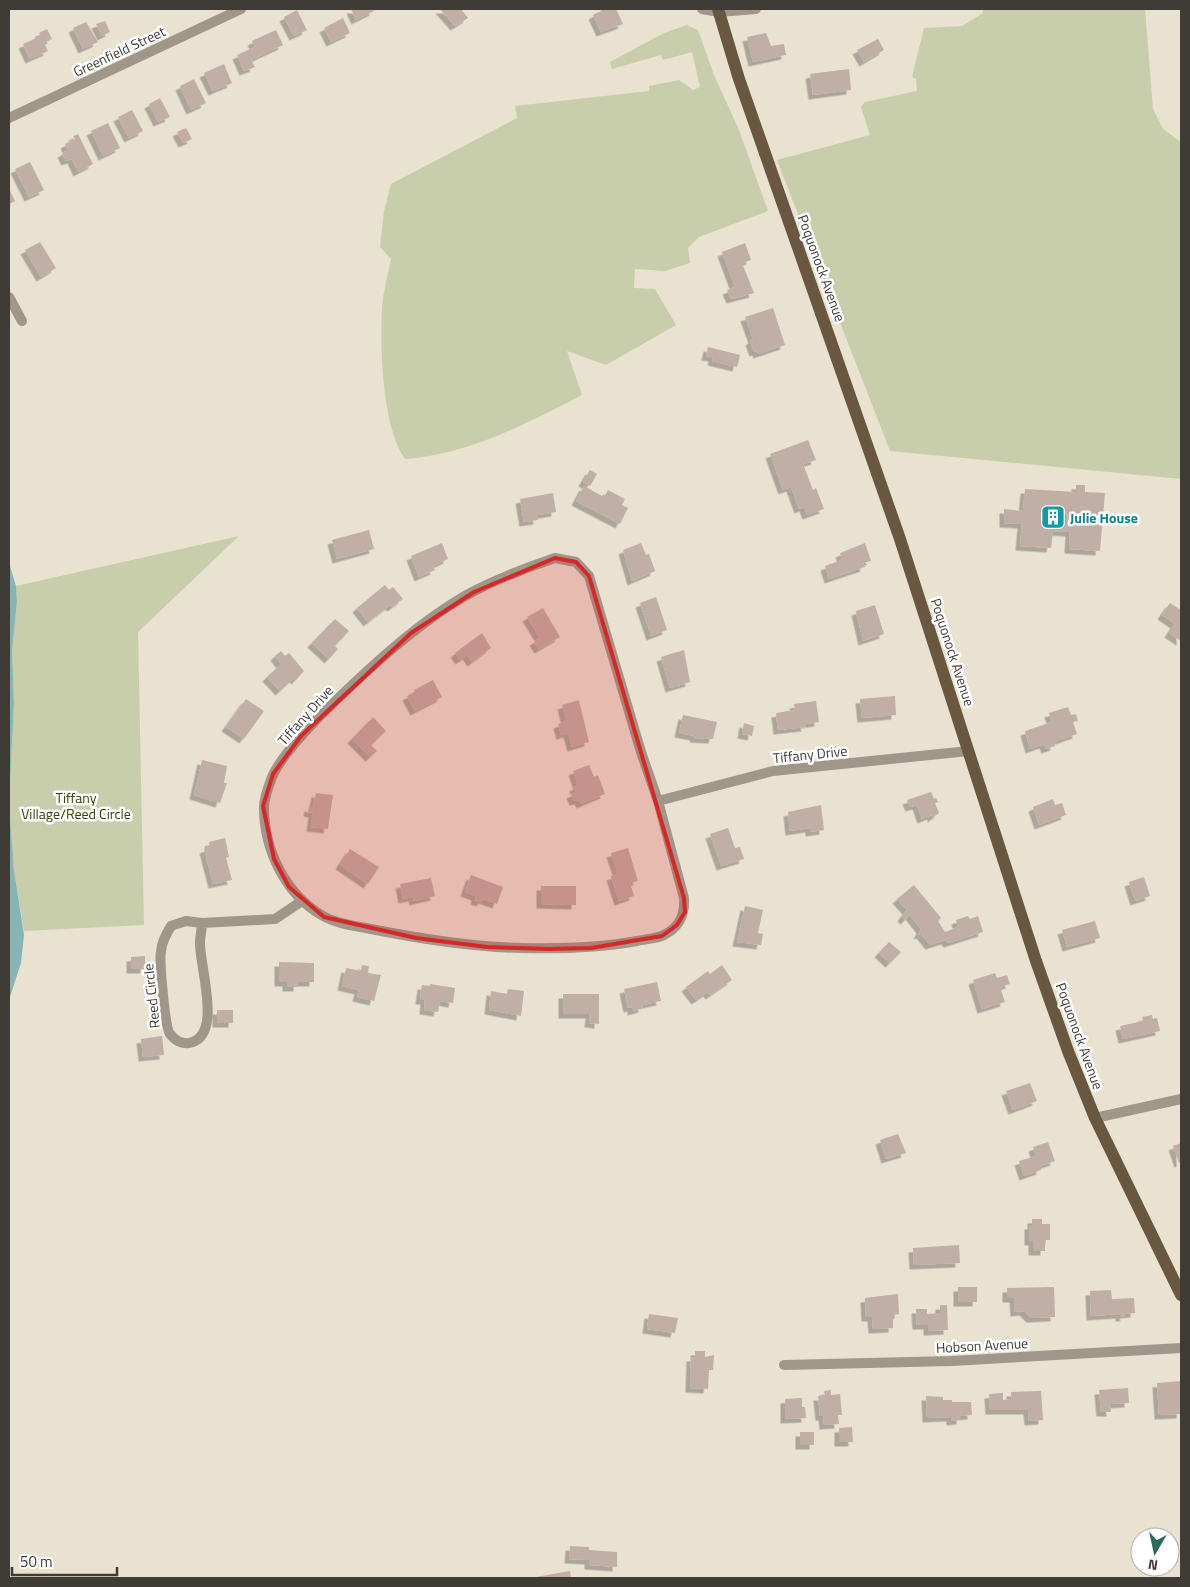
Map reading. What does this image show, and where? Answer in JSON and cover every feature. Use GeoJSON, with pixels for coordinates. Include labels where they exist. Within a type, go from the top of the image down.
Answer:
{"type":"FeatureCollection","features":[{"type":"Feature","properties":{"kind":"main road","name":"Poquonock Avenue"},"geometry":{"type":"LineString","coordinates":[[718,11],[738,79],[900,539],[1036,961],[1095,1118],[1181,1295]]}},
{"type":"Feature","properties":{"kind":"street","name":"Greenfield Street"},"geometry":{"type":"LineString","coordinates":[[9,118],[241,9]]}},
{"type":"Feature","properties":{"kind":"street"},"geometry":{"type":"LineString","coordinates":[[702,9],[718,11],[756,9]]}},
{"type":"Feature","properties":{"kind":"street"},"geometry":{"type":"LineString","coordinates":[[9,297],[22,321]]}},
{"type":"Feature","properties":{"kind":"street","name":"Tiffany Drive"},"geometry":{"type":"LineString","coordinates":[[555,558],[576,562],[589,576],[640,752],[658,801],[684,898],[684,912],[678,925],[662,936],[591,948],[487,947],[416,938],[324,917],[289,887],[274,859],[264,806],[273,774],[301,736],[339,698],[411,633],[474,592],[555,558]]}},
{"type":"Feature","properties":{"kind":"street","name":"Tiffany Drive"},"geometry":{"type":"LineString","coordinates":[[658,801],[773,771],[969,750]]}},
{"type":"Feature","properties":{"kind":"street","name":"Reed Circle"},"geometry":{"type":"LineString","coordinates":[[202,923],[200,941],[209,1015],[204,1034],[194,1042],[185,1043],[175,1041],[167,1030],[160,954],[162,940],[171,926],[186,921],[202,923],[275,919],[302,900]]}},
{"type":"Feature","properties":{"kind":"street"},"geometry":{"type":"LineString","coordinates":[[1095,1118],[1181,1099]]}},
{"type":"Feature","properties":{"kind":"street","name":"Hobson Avenue"},"geometry":{"type":"LineString","coordinates":[[784,1365],[952,1361],[1181,1348]]}},
{"type":"Feature","properties":{"kind":"highlighted area"},"geometry":{"type":"Polygon","coordinates":[[[555,558],[576,562],[589,576],[684,898],[685,912],[677,925],[662,936],[591,948],[487,947],[416,938],[324,917],[289,887],[274,859],[263,806],[273,774],[301,736],[411,633],[474,592],[555,558]]]}},
{"type":"Feature","properties":{"kind":"green space"},"geometry":{"type":"Polygon","coordinates":[[[982,9],[1145,9],[1153,109],[1163,129],[1181,142],[1181,479],[890,451],[777,160],[870,135],[861,107],[865,102],[917,91],[916,79],[912,77],[924,28],[962,26],[983,13],[982,9]]]}},
{"type":"Feature","properties":{"kind":"green space"},"geometry":{"type":"Polygon","coordinates":[[[687,25],[698,30],[714,75],[739,130],[768,211],[699,237],[688,248],[690,263],[665,271],[635,269],[634,288],[655,289],[676,325],[606,365],[567,351],[582,395],[519,426],[474,444],[428,456],[405,459],[397,445],[391,427],[382,365],[382,309],[391,259],[380,247],[384,211],[391,184],[517,118],[515,106],[649,91],[649,86],[679,80],[693,90],[700,87],[692,52],[663,60],[661,55],[612,69],[610,62],[664,33],[687,25]]]}},
{"type":"Feature","properties":{"kind":"green space","name":"Tiffany Village/Reed Circle"},"geometry":{"type":"Polygon","coordinates":[[[239,536],[138,632],[144,925],[24,931],[14,870],[9,804],[14,703],[12,650],[17,602],[16,586],[239,536]]]}},
{"type":"Feature","properties":{"kind":"water"},"geometry":{"type":"Polygon","coordinates":[[[9,563],[16,586],[17,602],[12,650],[14,703],[9,804],[9,563]]]}},
{"type":"Feature","properties":{"kind":"water"},"geometry":{"type":"Polygon","coordinates":[[[9,804],[14,870],[24,935],[21,963],[9,1000],[9,804]]]}},
{"type":"Feature","properties":{"kind":"building"},"geometry":{"type":"Polygon","coordinates":[[[351,9],[373,9],[374,11],[356,20],[351,9]]]}},
{"type":"Feature","properties":{"kind":"building"},"geometry":{"type":"Polygon","coordinates":[[[440,9],[461,9],[468,18],[455,26],[440,9]]]}},
{"type":"Feature","properties":{"kind":"building"},"geometry":{"type":"Polygon","coordinates":[[[600,9],[616,9],[623,24],[601,32],[593,15],[601,11],[600,9]]]}},
{"type":"Feature","properties":{"kind":"building"},"geometry":{"type":"Polygon","coordinates":[[[297,10],[307,30],[294,36],[284,17],[297,10]]]}},
{"type":"Feature","properties":{"kind":"building"},"geometry":{"type":"Polygon","coordinates":[[[343,18],[350,33],[331,42],[324,28],[343,18]]]}},
{"type":"Feature","properties":{"kind":"building"},"geometry":{"type":"Polygon","coordinates":[[[105,21],[110,32],[102,36],[96,24],[105,21]]]}},
{"type":"Feature","properties":{"kind":"building"},"geometry":{"type":"Polygon","coordinates":[[[86,22],[98,42],[83,49],[73,28],[86,22]]]}},
{"type":"Feature","properties":{"kind":"building"},"geometry":{"type":"Polygon","coordinates":[[[47,29],[52,39],[44,43],[48,51],[30,59],[23,44],[41,36],[39,33],[47,29]]]}},
{"type":"Feature","properties":{"kind":"building"},"geometry":{"type":"Polygon","coordinates":[[[276,30],[283,45],[251,60],[255,67],[244,71],[237,55],[255,47],[252,41],[276,30]]]}},
{"type":"Feature","properties":{"kind":"building"},"geometry":{"type":"Polygon","coordinates":[[[766,33],[771,46],[784,44],[786,55],[753,62],[747,37],[766,33]]]}},
{"type":"Feature","properties":{"kind":"building"},"geometry":{"type":"Polygon","coordinates":[[[878,39],[884,50],[864,62],[857,50],[878,39]]]}},
{"type":"Feature","properties":{"kind":"building"},"geometry":{"type":"Polygon","coordinates":[[[224,64],[232,83],[213,91],[204,73],[224,64]]]}},
{"type":"Feature","properties":{"kind":"building"},"geometry":{"type":"Polygon","coordinates":[[[849,69],[851,90],[813,95],[810,74],[849,69]]]}},
{"type":"Feature","properties":{"kind":"building"},"geometry":{"type":"Polygon","coordinates":[[[194,79],[206,103],[191,110],[180,86],[194,79]]]}},
{"type":"Feature","properties":{"kind":"building"},"geometry":{"type":"Polygon","coordinates":[[[160,98],[170,117],[158,122],[149,104],[160,98]]]}},
{"type":"Feature","properties":{"kind":"building"},"geometry":{"type":"Polygon","coordinates":[[[132,110],[143,131],[129,138],[118,117],[132,110]]]}},
{"type":"Feature","properties":{"kind":"building"},"geometry":{"type":"Polygon","coordinates":[[[108,123],[120,148],[103,156],[91,131],[108,123]]]}},
{"type":"Feature","properties":{"kind":"building"},"geometry":{"type":"Polygon","coordinates":[[[186,128],[192,139],[183,143],[177,132],[186,128]]]}},
{"type":"Feature","properties":{"kind":"building"},"geometry":{"type":"Polygon","coordinates":[[[78,134],[93,164],[78,172],[72,159],[66,161],[62,153],[68,150],[65,144],[75,139],[73,136],[78,134]]]}},
{"type":"Feature","properties":{"kind":"building"},"geometry":{"type":"Polygon","coordinates":[[[30,162],[44,190],[29,197],[15,169],[30,162]]]}},
{"type":"Feature","properties":{"kind":"building"},"geometry":{"type":"Polygon","coordinates":[[[9,189],[15,201],[9,204],[9,189]]]}},
{"type":"Feature","properties":{"kind":"building"},"geometry":{"type":"Polygon","coordinates":[[[40,242],[56,268],[41,277],[25,250],[40,242]]]}},
{"type":"Feature","properties":{"kind":"building"},"geometry":{"type":"Polygon","coordinates":[[[745,243],[751,260],[742,263],[754,293],[731,299],[727,290],[735,287],[722,252],[745,243]]]}},
{"type":"Feature","properties":{"kind":"building"},"geometry":{"type":"Polygon","coordinates":[[[773,308],[785,345],[758,354],[757,351],[754,352],[750,341],[753,339],[745,317],[773,308]]]}},
{"type":"Feature","properties":{"kind":"building"},"geometry":{"type":"Polygon","coordinates":[[[708,347],[740,355],[737,367],[712,361],[713,357],[706,356],[708,347]]]}},
{"type":"Feature","properties":{"kind":"building"},"geometry":{"type":"Polygon","coordinates":[[[808,440],[816,460],[803,464],[813,490],[816,488],[824,509],[807,515],[804,507],[799,509],[791,487],[783,490],[770,454],[808,440]]]}},
{"type":"Feature","properties":{"kind":"building"},"geometry":{"type":"Polygon","coordinates":[[[590,470],[597,474],[590,486],[583,482],[590,470]]]}},
{"type":"Feature","properties":{"kind":"building","name":"Julie House"},"geometry":{"type":"Polygon","coordinates":[[[1076,485],[1085,485],[1085,492],[1105,493],[1100,551],[1069,549],[1070,532],[1053,531],[1051,548],[1020,546],[1022,524],[1004,523],[1004,509],[1023,511],[1025,489],[1076,492],[1076,485]]]}},
{"type":"Feature","properties":{"kind":"building"},"geometry":{"type":"Polygon","coordinates":[[[584,486],[604,497],[608,490],[625,499],[622,505],[628,508],[620,524],[576,501],[584,486]]]}},
{"type":"Feature","properties":{"kind":"building"},"geometry":{"type":"Polygon","coordinates":[[[553,493],[556,512],[537,515],[538,520],[524,522],[520,499],[553,493]]]}},
{"type":"Feature","properties":{"kind":"building"},"geometry":{"type":"Polygon","coordinates":[[[369,530],[374,549],[337,559],[332,540],[369,530]]]}},
{"type":"Feature","properties":{"kind":"building"},"geometry":{"type":"Polygon","coordinates":[[[442,543],[448,559],[433,566],[435,570],[419,577],[411,556],[442,543]]]}},
{"type":"Feature","properties":{"kind":"building"},"geometry":{"type":"Polygon","coordinates":[[[641,543],[646,555],[649,554],[655,571],[632,581],[623,550],[641,543]]]}},
{"type":"Feature","properties":{"kind":"building"},"geometry":{"type":"Polygon","coordinates":[[[865,543],[871,561],[863,563],[865,567],[829,579],[825,566],[842,560],[840,553],[865,543]]]}},
{"type":"Feature","properties":{"kind":"building"},"geometry":{"type":"Polygon","coordinates":[[[385,585],[389,590],[393,587],[403,599],[392,607],[390,605],[368,622],[357,608],[385,585]]]}},
{"type":"Feature","properties":{"kind":"building"},"geometry":{"type":"Polygon","coordinates":[[[656,597],[667,630],[651,636],[640,603],[656,597]]]}},
{"type":"Feature","properties":{"kind":"building"},"geometry":{"type":"Polygon","coordinates":[[[1170,603],[1181,610],[1181,641],[1169,633],[1175,624],[1162,615],[1170,603]]]}},
{"type":"Feature","properties":{"kind":"building"},"geometry":{"type":"Polygon","coordinates":[[[875,605],[884,634],[863,641],[856,611],[875,605]]]}},
{"type":"Feature","properties":{"kind":"building"},"geometry":{"type":"Polygon","coordinates":[[[543,608],[560,637],[539,649],[534,641],[540,638],[527,617],[543,608]]]}},
{"type":"Feature","properties":{"kind":"building"},"geometry":{"type":"Polygon","coordinates":[[[335,619],[349,631],[335,646],[338,649],[329,659],[312,643],[335,619]]]}},
{"type":"Feature","properties":{"kind":"building"},"geometry":{"type":"Polygon","coordinates":[[[482,633],[491,648],[472,662],[467,655],[460,660],[455,653],[482,633]]]}},
{"type":"Feature","properties":{"kind":"building"},"geometry":{"type":"Polygon","coordinates":[[[684,650],[690,682],[670,688],[661,657],[684,650]]]}},
{"type":"Feature","properties":{"kind":"building"},"geometry":{"type":"Polygon","coordinates":[[[281,651],[285,656],[289,653],[304,671],[296,680],[294,678],[280,691],[267,677],[281,664],[275,656],[281,651]]]}},
{"type":"Feature","properties":{"kind":"building"},"geometry":{"type":"Polygon","coordinates":[[[433,680],[442,697],[415,711],[407,696],[433,680]]]}},
{"type":"Feature","properties":{"kind":"building"},"geometry":{"type":"Polygon","coordinates":[[[895,696],[896,715],[862,718],[860,699],[895,696]]]}},
{"type":"Feature","properties":{"kind":"building"},"geometry":{"type":"Polygon","coordinates":[[[246,699],[264,711],[244,739],[226,727],[246,699]]]}},
{"type":"Feature","properties":{"kind":"building"},"geometry":{"type":"Polygon","coordinates":[[[579,700],[589,742],[572,747],[568,733],[561,735],[558,724],[566,721],[562,705],[579,700]]]}},
{"type":"Feature","properties":{"kind":"building"},"geometry":{"type":"Polygon","coordinates":[[[816,701],[819,722],[805,724],[806,727],[778,730],[776,713],[795,710],[794,704],[816,701]]]}},
{"type":"Feature","properties":{"kind":"building"},"geometry":{"type":"Polygon","coordinates":[[[1068,707],[1071,715],[1076,714],[1078,721],[1073,722],[1077,734],[1054,742],[1055,746],[1046,749],[1044,744],[1030,749],[1025,731],[1052,722],[1049,713],[1068,707]]]}},
{"type":"Feature","properties":{"kind":"building"},"geometry":{"type":"Polygon","coordinates":[[[683,715],[717,722],[713,739],[694,738],[695,736],[679,733],[683,715]]]}},
{"type":"Feature","properties":{"kind":"building"},"geometry":{"type":"Polygon","coordinates":[[[373,717],[386,731],[371,745],[377,751],[370,757],[352,739],[373,717]]]}},
{"type":"Feature","properties":{"kind":"building"},"geometry":{"type":"Polygon","coordinates":[[[744,723],[754,726],[752,736],[742,734],[744,723]]]}},
{"type":"Feature","properties":{"kind":"building"},"geometry":{"type":"Polygon","coordinates":[[[202,760],[227,766],[224,783],[227,783],[220,803],[194,795],[202,760]]]}},
{"type":"Feature","properties":{"kind":"building"},"geometry":{"type":"Polygon","coordinates":[[[589,765],[594,777],[598,775],[605,794],[581,804],[579,800],[574,801],[571,794],[576,792],[574,787],[578,785],[573,771],[589,765]]]}},
{"type":"Feature","properties":{"kind":"building"},"geometry":{"type":"Polygon","coordinates":[[[931,792],[934,799],[936,798],[938,802],[935,803],[939,813],[932,818],[932,815],[922,819],[917,805],[910,807],[907,800],[931,792]]]}},
{"type":"Feature","properties":{"kind":"building"},"geometry":{"type":"Polygon","coordinates":[[[316,793],[333,795],[328,829],[311,827],[313,813],[308,812],[309,807],[313,808],[316,793]]]}},
{"type":"Feature","properties":{"kind":"building"},"geometry":{"type":"Polygon","coordinates":[[[1053,799],[1055,805],[1062,803],[1066,815],[1039,825],[1033,807],[1053,799]]]}},
{"type":"Feature","properties":{"kind":"building"},"geometry":{"type":"Polygon","coordinates":[[[821,805],[824,830],[810,832],[810,828],[790,831],[788,812],[821,805]]]}},
{"type":"Feature","properties":{"kind":"building"},"geometry":{"type":"Polygon","coordinates":[[[728,828],[735,848],[740,847],[744,859],[721,866],[710,834],[728,828]]]}},
{"type":"Feature","properties":{"kind":"building"},"geometry":{"type":"Polygon","coordinates":[[[225,838],[229,857],[226,858],[232,880],[213,884],[204,849],[210,847],[209,842],[225,838]]]}},
{"type":"Feature","properties":{"kind":"building"},"geometry":{"type":"Polygon","coordinates":[[[628,848],[638,881],[630,883],[634,896],[619,901],[611,876],[618,874],[611,853],[628,848]]]}},
{"type":"Feature","properties":{"kind":"building"},"geometry":{"type":"Polygon","coordinates":[[[350,849],[379,867],[368,884],[340,865],[350,849]]]}},
{"type":"Feature","properties":{"kind":"building"},"geometry":{"type":"Polygon","coordinates":[[[471,875],[503,887],[497,904],[483,899],[481,902],[475,900],[476,896],[465,892],[471,875]]]}},
{"type":"Feature","properties":{"kind":"building"},"geometry":{"type":"Polygon","coordinates":[[[1144,877],[1150,896],[1135,901],[1129,882],[1144,877]]]}},
{"type":"Feature","properties":{"kind":"building"},"geometry":{"type":"Polygon","coordinates":[[[431,878],[435,896],[414,901],[413,897],[403,899],[400,884],[431,878]]]}},
{"type":"Feature","properties":{"kind":"building"},"geometry":{"type":"Polygon","coordinates":[[[914,885],[941,918],[938,921],[945,932],[958,927],[956,920],[968,916],[970,919],[978,916],[983,932],[948,943],[946,940],[930,945],[921,934],[918,935],[921,929],[910,915],[905,920],[902,917],[907,910],[897,899],[914,885]]]}},
{"type":"Feature","properties":{"kind":"building"},"geometry":{"type":"Polygon","coordinates":[[[541,886],[576,886],[576,905],[541,904],[541,886]]]}},
{"type":"Feature","properties":{"kind":"building"},"geometry":{"type":"Polygon","coordinates":[[[745,906],[763,910],[758,933],[763,934],[761,945],[737,942],[745,906]]]}},
{"type":"Feature","properties":{"kind":"building"},"geometry":{"type":"Polygon","coordinates":[[[1095,921],[1100,938],[1067,947],[1062,930],[1095,921]]]}},
{"type":"Feature","properties":{"kind":"building"},"geometry":{"type":"Polygon","coordinates":[[[889,942],[901,952],[890,963],[879,953],[889,942]]]}},
{"type":"Feature","properties":{"kind":"building"},"geometry":{"type":"Polygon","coordinates":[[[145,956],[145,969],[131,969],[131,957],[145,956]]]}},
{"type":"Feature","properties":{"kind":"building"},"geometry":{"type":"Polygon","coordinates":[[[279,962],[314,963],[314,982],[298,982],[298,987],[287,987],[287,982],[279,982],[279,962]]]}},
{"type":"Feature","properties":{"kind":"building"},"geometry":{"type":"Polygon","coordinates":[[[362,965],[369,966],[368,973],[381,975],[374,1001],[357,997],[359,990],[342,986],[346,968],[361,971],[362,965]]]}},
{"type":"Feature","properties":{"kind":"building"},"geometry":{"type":"Polygon","coordinates":[[[722,965],[732,980],[710,995],[708,992],[696,1000],[686,987],[708,971],[710,974],[722,965]]]}},
{"type":"Feature","properties":{"kind":"building"},"geometry":{"type":"Polygon","coordinates":[[[995,973],[997,978],[1007,975],[1010,984],[1000,987],[1005,1002],[982,1009],[973,980],[995,973]]]}},
{"type":"Feature","properties":{"kind":"building"},"geometry":{"type":"Polygon","coordinates":[[[657,982],[661,1001],[642,1005],[643,1008],[632,1011],[632,1007],[628,1008],[624,989],[657,982]]]}},
{"type":"Feature","properties":{"kind":"building"},"geometry":{"type":"Polygon","coordinates":[[[430,984],[455,988],[453,1003],[440,1001],[438,1012],[424,1010],[425,1000],[420,1000],[422,985],[430,986],[430,984]]]}},
{"type":"Feature","properties":{"kind":"building"},"geometry":{"type":"Polygon","coordinates":[[[508,989],[524,991],[521,1016],[489,1010],[491,991],[507,994],[508,989]]]}},
{"type":"Feature","properties":{"kind":"building"},"geometry":{"type":"Polygon","coordinates":[[[563,994],[599,994],[599,1024],[589,1023],[590,1014],[563,1014],[563,994]]]}},
{"type":"Feature","properties":{"kind":"building"},"geometry":{"type":"Polygon","coordinates":[[[217,1010],[233,1010],[233,1023],[217,1023],[217,1010]]]}},
{"type":"Feature","properties":{"kind":"building"},"geometry":{"type":"Polygon","coordinates":[[[1152,1015],[1153,1019],[1157,1018],[1160,1031],[1123,1039],[1120,1026],[1143,1021],[1142,1017],[1152,1015]]]}},
{"type":"Feature","properties":{"kind":"building"},"geometry":{"type":"Polygon","coordinates":[[[162,1036],[164,1055],[143,1057],[141,1039],[162,1036]]]}},
{"type":"Feature","properties":{"kind":"building"},"geometry":{"type":"Polygon","coordinates":[[[1030,1083],[1037,1101],[1013,1110],[1006,1091],[1030,1083]]]}},
{"type":"Feature","properties":{"kind":"building"},"geometry":{"type":"Polygon","coordinates":[[[898,1134],[906,1153],[886,1159],[880,1140],[898,1134]]]}},
{"type":"Feature","properties":{"kind":"building"},"geometry":{"type":"Polygon","coordinates":[[[1048,1142],[1055,1161],[1040,1166],[1041,1170],[1024,1176],[1019,1161],[1036,1156],[1033,1147],[1048,1142]]]}},
{"type":"Feature","properties":{"kind":"building"},"geometry":{"type":"Polygon","coordinates":[[[1181,1143],[1181,1162],[1179,1163],[1173,1146],[1181,1143]]]}},
{"type":"Feature","properties":{"kind":"building"},"geometry":{"type":"Polygon","coordinates":[[[1032,1219],[1042,1219],[1042,1224],[1050,1224],[1050,1240],[1045,1240],[1045,1251],[1033,1251],[1033,1241],[1029,1241],[1029,1225],[1032,1225],[1032,1219]]]}},
{"type":"Feature","properties":{"kind":"building"},"geometry":{"type":"Polygon","coordinates":[[[959,1245],[960,1263],[914,1265],[913,1248],[959,1245]]]}},
{"type":"Feature","properties":{"kind":"building"},"geometry":{"type":"Polygon","coordinates":[[[958,1287],[977,1287],[977,1302],[958,1302],[958,1287]]]}},
{"type":"Feature","properties":{"kind":"building"},"geometry":{"type":"Polygon","coordinates":[[[1054,1287],[1055,1317],[1031,1318],[1024,1311],[1015,1312],[1014,1298],[1007,1298],[1007,1288],[1054,1287]]]}},
{"type":"Feature","properties":{"kind":"building"},"geometry":{"type":"Polygon","coordinates":[[[1111,1290],[1112,1299],[1134,1298],[1135,1313],[1124,1314],[1125,1317],[1120,1317],[1120,1314],[1091,1316],[1090,1291],[1111,1290]]]}},
{"type":"Feature","properties":{"kind":"building"},"geometry":{"type":"Polygon","coordinates":[[[898,1294],[899,1314],[893,1315],[893,1328],[873,1329],[872,1317],[866,1317],[865,1298],[898,1294]]]}},
{"type":"Feature","properties":{"kind":"building"},"geometry":{"type":"Polygon","coordinates":[[[940,1305],[947,1305],[948,1330],[928,1331],[928,1325],[917,1325],[916,1309],[927,1309],[927,1314],[940,1313],[940,1305]]]}},
{"type":"Feature","properties":{"kind":"building"},"geometry":{"type":"Polygon","coordinates":[[[649,1314],[678,1318],[675,1333],[647,1329],[649,1314]]]}},
{"type":"Feature","properties":{"kind":"building"},"geometry":{"type":"Polygon","coordinates":[[[695,1351],[705,1351],[705,1357],[714,1355],[713,1370],[709,1370],[708,1389],[690,1388],[691,1357],[695,1357],[695,1351]]]}},
{"type":"Feature","properties":{"kind":"building"},"geometry":{"type":"Polygon","coordinates":[[[1181,1381],[1181,1414],[1159,1415],[1157,1383],[1181,1381]]]}},
{"type":"Feature","properties":{"kind":"building"},"geometry":{"type":"Polygon","coordinates":[[[1128,1388],[1129,1403],[1110,1404],[1111,1412],[1101,1412],[1099,1390],[1128,1388]]]}},
{"type":"Feature","properties":{"kind":"building"},"geometry":{"type":"Polygon","coordinates":[[[831,1390],[831,1395],[840,1394],[842,1415],[838,1415],[839,1424],[824,1425],[823,1416],[820,1416],[818,1396],[825,1396],[824,1391],[831,1390]]]}},
{"type":"Feature","properties":{"kind":"building"},"geometry":{"type":"Polygon","coordinates":[[[1041,1391],[1043,1420],[1029,1421],[1028,1410],[990,1410],[989,1394],[1003,1393],[1003,1400],[1011,1399],[1011,1392],[1041,1391]]]}},
{"type":"Feature","properties":{"kind":"building"},"geometry":{"type":"Polygon","coordinates":[[[926,1396],[943,1397],[943,1400],[952,1400],[952,1402],[971,1402],[972,1415],[961,1416],[961,1420],[951,1421],[951,1417],[927,1418],[926,1396]]]}},
{"type":"Feature","properties":{"kind":"building"},"geometry":{"type":"Polygon","coordinates":[[[802,1398],[802,1407],[805,1407],[806,1418],[785,1419],[785,1399],[802,1398]]]}},
{"type":"Feature","properties":{"kind":"building"},"geometry":{"type":"Polygon","coordinates":[[[852,1427],[853,1442],[839,1442],[839,1428],[852,1427]]]}},
{"type":"Feature","properties":{"kind":"building"},"geometry":{"type":"Polygon","coordinates":[[[800,1432],[814,1432],[814,1445],[800,1445],[800,1432]]]}},
{"type":"Feature","properties":{"kind":"building"},"geometry":{"type":"Polygon","coordinates":[[[570,1546],[589,1547],[589,1550],[617,1552],[617,1567],[589,1565],[589,1560],[569,1559],[570,1546]]]}},
{"type":"Feature","properties":{"kind":"building"},"geometry":{"type":"Polygon","coordinates":[[[570,1571],[571,1578],[536,1578],[536,1577],[570,1571]]]}},
{"type":"Feature","properties":{"kind":"place","name":"Julie House"},"geometry":{"type":"Point","coordinates":[1053,517]}}]}
